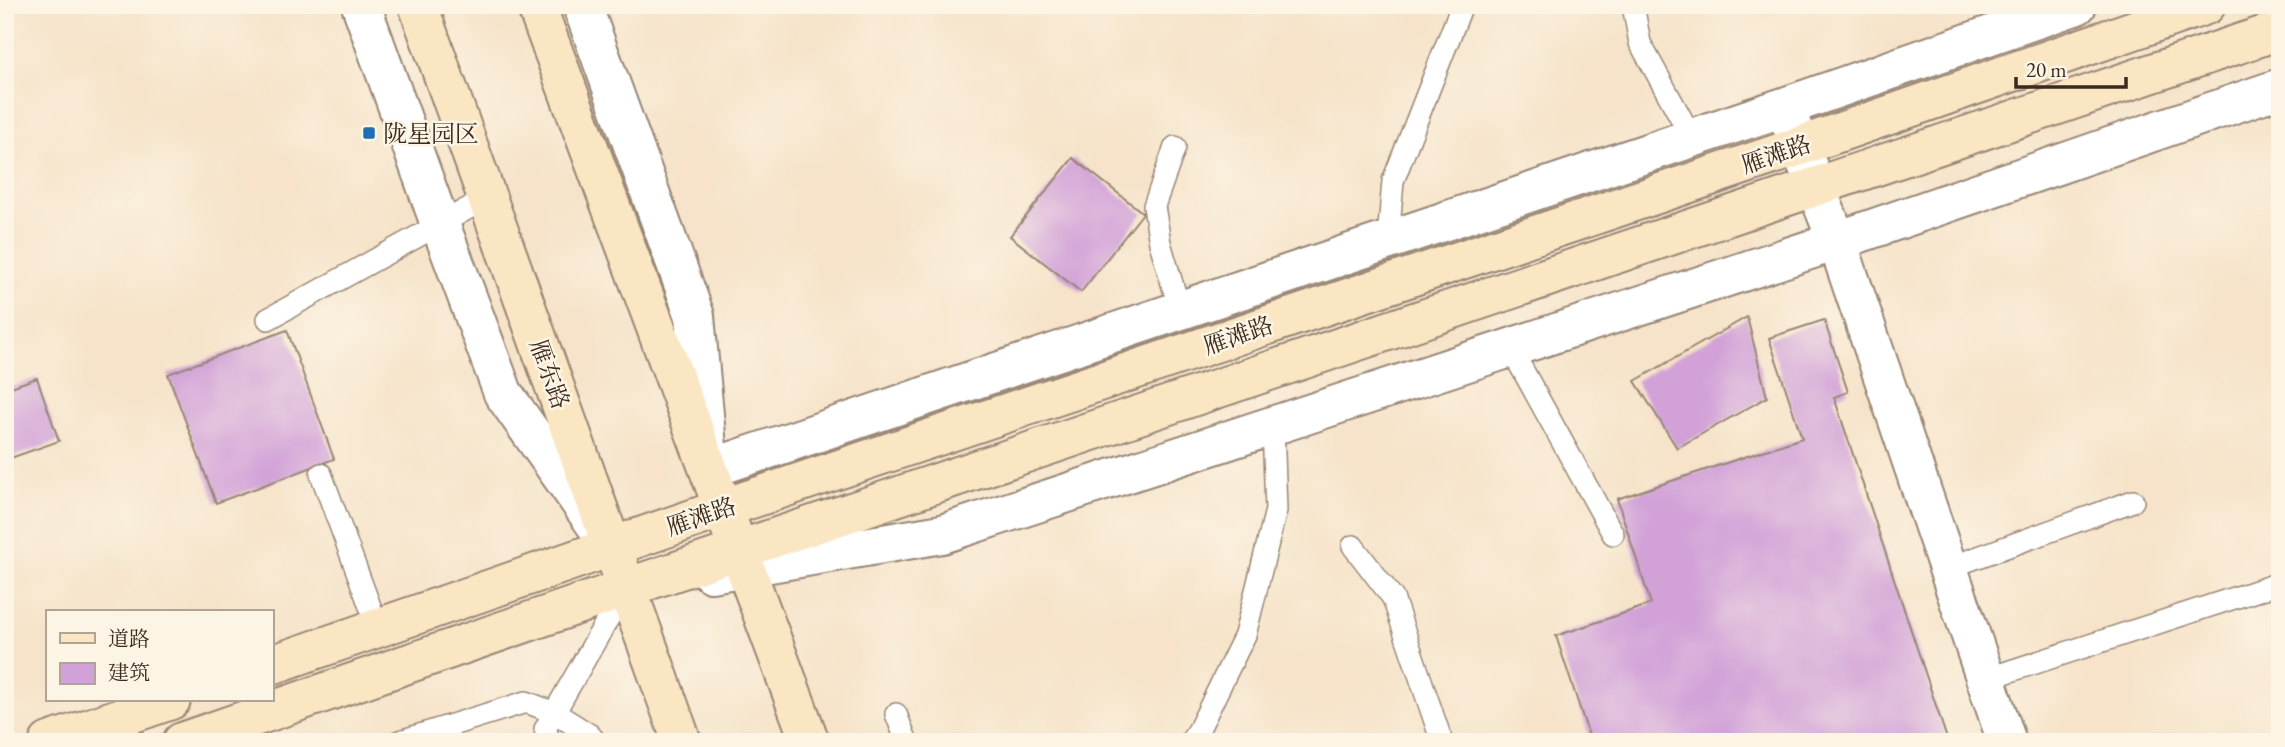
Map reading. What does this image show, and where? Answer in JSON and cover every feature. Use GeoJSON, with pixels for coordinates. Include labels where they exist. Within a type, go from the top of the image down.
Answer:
{"type":"FeatureCollection","features":[{"type":"Feature","properties":{"kind":"main road","name":"雁东路"},"geometry":{"type":"LineString","coordinates":[[418,5],[682,742]]}},
{"type":"Feature","properties":{"kind":"main road"},"geometry":{"type":"LineString","coordinates":[[537,5],[810,742]]}},
{"type":"Feature","properties":{"kind":"main road","name":"雁滩路"},"geometry":{"type":"LineString","coordinates":[[273,664],[724,508],[1800,146],[2206,5]]}},
{"type":"Feature","properties":{"kind":"main road","name":"雁滩路"},"geometry":{"type":"LineString","coordinates":[[182,742],[626,588],[741,559],[1815,187],[2280,30]]}},
{"type":"Feature","properties":{"kind":"main road"},"geometry":{"type":"LineString","coordinates":[[49,742],[165,702]]}},
{"type":"Feature","properties":{"kind":"street"},"geometry":{"type":"LineString","coordinates":[[361,5],[503,393],[612,548]]}},
{"type":"Feature","properties":{"kind":"street"},"geometry":{"type":"LineString","coordinates":[[582,5],[695,316],[709,469]]}},
{"type":"Feature","properties":{"kind":"street","name":"雁滩路"},"geometry":{"type":"LineString","coordinates":[[709,469],[1784,107],[2077,5]]}},
{"type":"Feature","properties":{"kind":"street","name":"雁滩路"},"geometry":{"type":"LineString","coordinates":[[741,559],[942,534],[1837,240],[2280,88]]}},
{"type":"Feature","properties":{"kind":"street"},"geometry":{"type":"LineString","coordinates":[[1784,107],[1837,240],[2007,742]]}},
{"type":"Feature","properties":{"kind":"lane"},"geometry":{"type":"LineString","coordinates":[[1388,240],[1393,181],[1462,5]]}},
{"type":"Feature","properties":{"kind":"lane"},"geometry":{"type":"LineString","coordinates":[[1633,5],[1640,43],[1692,138]]}},
{"type":"Feature","properties":{"kind":"lane"},"geometry":{"type":"LineString","coordinates":[[1175,147],[1154,206],[1160,243],[1180,310]]}},
{"type":"Feature","properties":{"kind":"lane"},"geometry":{"type":"LineString","coordinates":[[268,319],[487,198]]}},
{"type":"Feature","properties":{"kind":"lane"},"geometry":{"type":"LineString","coordinates":[[1510,347],[1613,534]]}},
{"type":"Feature","properties":{"kind":"lane"},"geometry":{"type":"LineString","coordinates":[[1190,742],[1245,635],[1276,510],[1273,425]]}},
{"type":"Feature","properties":{"kind":"lane"},"geometry":{"type":"LineString","coordinates":[[321,474],[378,628]]}},
{"type":"Feature","properties":{"kind":"lane"},"geometry":{"type":"LineString","coordinates":[[1948,568],[2133,501]]}},
{"type":"Feature","properties":{"kind":"lane"},"geometry":{"type":"LineString","coordinates":[[1353,546],[1393,598],[1442,742]]}},
{"type":"Feature","properties":{"kind":"lane"},"geometry":{"type":"LineString","coordinates":[[1986,679],[2280,583]]}},
{"type":"Feature","properties":{"kind":"lane"},"geometry":{"type":"LineString","coordinates":[[550,742],[545,729],[626,588]]}},
{"type":"Feature","properties":{"kind":"lane"},"geometry":{"type":"LineString","coordinates":[[397,742],[527,702],[555,713],[590,735],[596,742]]}},
{"type":"Feature","properties":{"kind":"lane"},"geometry":{"type":"LineString","coordinates":[[896,713],[907,742]]}},
{"type":"Feature","properties":{"kind":"building"},"geometry":{"type":"Polygon","coordinates":[[[1073,158],[1143,213],[1081,292],[1010,236],[1073,158]]]}},
{"type":"Feature","properties":{"kind":"building"},"geometry":{"type":"Polygon","coordinates":[[[1747,317],[1767,397],[1677,448],[1635,381],[1747,317]]]}},
{"type":"Feature","properties":{"kind":"building"},"geometry":{"type":"Polygon","coordinates":[[[1824,320],[1848,392],[1834,397],[1948,742],[1591,742],[1556,636],[1651,604],[1617,499],[1802,438],[1769,338],[1824,320]]]}},
{"type":"Feature","properties":{"kind":"building"},"geometry":{"type":"Polygon","coordinates":[[[287,330],[334,459],[216,503],[168,374],[287,330]]]}},
{"type":"Feature","properties":{"kind":"building"},"geometry":{"type":"Polygon","coordinates":[[[37,378],[59,441],[5,460],[5,389],[37,378]]]}},
{"type":"Feature","properties":{"kind":"place","name":"陇星园区"},"geometry":{"type":"Point","coordinates":[369,133]}}]}
